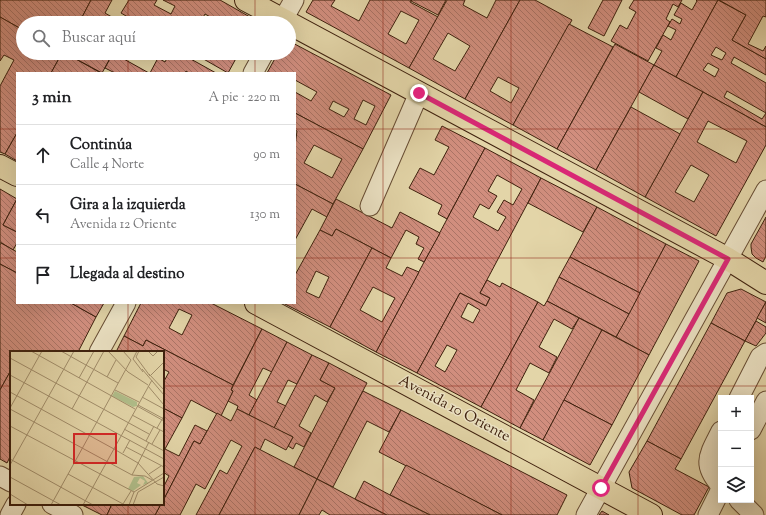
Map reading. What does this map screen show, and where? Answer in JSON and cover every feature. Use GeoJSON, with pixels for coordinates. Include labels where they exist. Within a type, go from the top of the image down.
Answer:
{"type":"FeatureCollection","features":[{"type":"Feature","properties":{"kind":"main road"},"geometry":{"type":"LineString","coordinates":[[246,0],[273,16]]}},
{"type":"Feature","properties":{"kind":"main road"},"geometry":{"type":"LineString","coordinates":[[296,28],[728,259],[766,283]]}},
{"type":"Feature","properties":{"kind":"main road"},"geometry":{"type":"LineString","coordinates":[[0,166],[16,174]]}},
{"type":"Feature","properties":{"kind":"main road","name":"Avenida 10 Oriente"},"geometry":{"type":"LineString","coordinates":[[258,304],[651,515]]}},
{"type":"Feature","properties":{"kind":"street"},"geometry":{"type":"LineString","coordinates":[[285,16],[294,0]]}},
{"type":"Feature","properties":{"kind":"street"},"geometry":{"type":"LineString","coordinates":[[254,72],[260,60]]}},
{"type":"Feature","properties":{"kind":"street"},"geometry":{"type":"LineString","coordinates":[[370,206],[408,114],[419,93]]}},
{"type":"Feature","properties":{"kind":"street"},"geometry":{"type":"LineString","coordinates":[[586,515],[766,190]]}},
{"type":"Feature","properties":{"kind":"street"},"geometry":{"type":"LineString","coordinates":[[101,351],[125,304]]}},
{"type":"Feature","properties":{"kind":"street"},"geometry":{"type":"LineString","coordinates":[[741,395],[760,357],[766,353]]}},
{"type":"Feature","properties":{"kind":"street"},"geometry":{"type":"LineString","coordinates":[[754,424],[766,401]]}},
{"type":"Feature","properties":{"kind":"street"},"geometry":{"type":"LineString","coordinates":[[718,437],[709,454],[709,467],[718,484]]}},
{"type":"Feature","properties":{"kind":"street"},"geometry":{"type":"LineString","coordinates":[[0,476],[10,481]]}},
{"type":"Feature","properties":{"kind":"street"},"geometry":{"type":"LineString","coordinates":[[708,515],[718,494]]}},
{"type":"Feature","properties":{"kind":"street"},"geometry":{"type":"LineString","coordinates":[[721,515],[727,503]]}},
{"type":"Feature","properties":{"kind":"street"},"geometry":{"type":"LineString","coordinates":[[742,503],[754,515]]}},
{"type":"Feature","properties":{"kind":"street"},"geometry":{"type":"LineString","coordinates":[[10,515],[15,505]]}},
{"type":"Feature","properties":{"kind":"street"},"geometry":{"type":"LineString","coordinates":[[54,505],[73,515]]}},
{"type":"Feature","properties":{"kind":"building"},"geometry":{"type":"Polygon","coordinates":[[[0,0],[91,0],[83,16],[16,16],[16,26],[0,17],[0,0]]]}},
{"type":"Feature","properties":{"kind":"building"},"geometry":{"type":"Polygon","coordinates":[[[91,0],[112,0],[105,13],[110,16],[83,16],[91,0]]]}},
{"type":"Feature","properties":{"kind":"building"},"geometry":{"type":"Polygon","coordinates":[[[129,0],[157,0],[154,5],[171,14],[175,6],[163,0],[220,0],[248,16],[209,16],[205,14],[204,16],[126,16],[121,13],[129,0]]]}},
{"type":"Feature","properties":{"kind":"building"},"geometry":{"type":"Polygon","coordinates":[[[313,0],[335,0],[331,6],[359,21],[370,0],[411,0],[410,2],[438,17],[409,68],[306,12],[313,0]],[[401,11],[388,34],[406,44],[419,20],[401,11]]]}},
{"type":"Feature","properties":{"kind":"building"},"geometry":{"type":"Polygon","coordinates":[[[446,0],[438,15],[411,1],[446,0]]]}},
{"type":"Feature","properties":{"kind":"building"},"geometry":{"type":"Polygon","coordinates":[[[447,0],[465,0],[463,5],[487,18],[496,0],[520,0],[465,99],[409,68],[447,0]],[[448,33],[433,59],[455,71],[470,46],[448,33]]]}},
{"type":"Feature","properties":{"kind":"building"},"geometry":{"type":"Polygon","coordinates":[[[520,0],[535,0],[572,20],[513,125],[465,99],[520,0]],[[498,77],[490,91],[511,103],[519,88],[498,77]]]}},
{"type":"Feature","properties":{"kind":"building"},"geometry":{"type":"Polygon","coordinates":[[[603,0],[622,0],[604,36],[588,28],[603,0]]]}},
{"type":"Feature","properties":{"kind":"building"},"geometry":{"type":"Polygon","coordinates":[[[634,0],[682,0],[678,7],[673,4],[666,19],[670,22],[648,61],[611,41],[620,25],[627,29],[636,12],[629,8],[634,0]]]}},
{"type":"Feature","properties":{"kind":"building"},"geometry":{"type":"Polygon","coordinates":[[[696,0],[718,0],[676,77],[654,65],[662,51],[656,48],[663,35],[671,40],[676,30],[668,26],[672,19],[680,24],[682,19],[674,15],[681,3],[692,10],[697,1],[696,0]]]}},
{"type":"Feature","properties":{"kind":"building"},"geometry":{"type":"Polygon","coordinates":[[[718,0],[746,15],[732,40],[766,59],[766,75],[734,57],[731,63],[766,83],[766,113],[766,127],[676,77],[718,0]],[[716,47],[711,55],[722,60],[726,53],[716,47]],[[708,63],[703,70],[715,77],[719,69],[708,63]],[[727,91],[724,97],[762,119],[766,113],[727,91]]]}},
{"type":"Feature","properties":{"kind":"building"},"geometry":{"type":"Polygon","coordinates":[[[719,0],[766,0],[766,17],[763,16],[748,44],[763,51],[766,46],[766,59],[732,40],[746,15],[719,0]]]}},
{"type":"Feature","properties":{"kind":"building"},"geometry":{"type":"Polygon","coordinates":[[[0,17],[16,26],[16,60],[58,60],[52,72],[16,72],[16,135],[5,154],[0,152],[0,86],[14,60],[4,55],[0,61],[0,17]]]}},
{"type":"Feature","properties":{"kind":"building"},"geometry":{"type":"Polygon","coordinates":[[[569,24],[613,47],[557,149],[513,125],[569,24]]]}},
{"type":"Feature","properties":{"kind":"building"},"geometry":{"type":"Polygon","coordinates":[[[615,44],[654,65],[596,170],[557,149],[615,44]]]}},
{"type":"Feature","properties":{"kind":"building"},"geometry":{"type":"Polygon","coordinates":[[[296,45],[391,95],[363,149],[296,114],[296,93],[311,101],[317,92],[296,81],[296,72],[268,72],[274,60],[296,60],[296,45]],[[363,100],[354,119],[366,125],[375,106],[363,100]],[[333,101],[329,109],[344,117],[349,109],[333,101]]]}},
{"type":"Feature","properties":{"kind":"building"},"geometry":{"type":"Polygon","coordinates":[[[58,60],[78,60],[99,72],[52,72],[58,60]]]}},
{"type":"Feature","properties":{"kind":"building"},"geometry":{"type":"Polygon","coordinates":[[[78,60],[109,60],[103,72],[78,60]]]}},
{"type":"Feature","properties":{"kind":"building"},"geometry":{"type":"Polygon","coordinates":[[[109,60],[126,60],[147,72],[113,72],[105,68],[109,60]]]}},
{"type":"Feature","properties":{"kind":"building"},"geometry":{"type":"Polygon","coordinates":[[[157,60],[165,62],[166,60],[193,60],[214,72],[151,72],[157,60]]]}},
{"type":"Feature","properties":{"kind":"building"},"geometry":{"type":"Polygon","coordinates":[[[205,60],[235,60],[229,72],[205,60]]]}},
{"type":"Feature","properties":{"kind":"building"},"geometry":{"type":"Polygon","coordinates":[[[654,65],[703,92],[688,119],[639,92],[654,65]]]}},
{"type":"Feature","properties":{"kind":"building"},"geometry":{"type":"Polygon","coordinates":[[[703,92],[766,127],[766,145],[716,236],[645,197],[703,92]],[[708,121],[697,142],[736,163],[747,141],[708,121]],[[691,165],[675,192],[694,202],[709,175],[691,165]]]}},
{"type":"Feature","properties":{"kind":"building"},"geometry":{"type":"Polygon","coordinates":[[[631,107],[680,134],[645,197],[596,170],[631,107]]]}},
{"type":"Feature","properties":{"kind":"building"},"geometry":{"type":"Polygon","coordinates":[[[296,114],[363,149],[333,204],[296,185],[296,114]],[[314,145],[304,163],[332,178],[342,159],[314,145]]]}},
{"type":"Feature","properties":{"kind":"building"},"geometry":{"type":"Polygon","coordinates":[[[442,126],[485,148],[447,219],[438,214],[442,205],[409,188],[420,168],[434,175],[449,147],[435,140],[442,126]]]}},
{"type":"Feature","properties":{"kind":"building"},"geometry":{"type":"Polygon","coordinates":[[[16,135],[16,160],[5,154],[16,135]]]}},
{"type":"Feature","properties":{"kind":"building"},"geometry":{"type":"Polygon","coordinates":[[[485,148],[541,178],[480,293],[490,298],[486,306],[460,293],[417,373],[376,352],[485,148]],[[497,175],[488,191],[497,196],[489,209],[480,204],[473,217],[498,231],[506,217],[497,212],[504,200],[513,205],[522,189],[497,175]]]}},
{"type":"Feature","properties":{"kind":"building"},"geometry":{"type":"Polygon","coordinates":[[[541,178],[597,207],[583,232],[528,203],[541,178]]]}},
{"type":"Feature","properties":{"kind":"building"},"geometry":{"type":"Polygon","coordinates":[[[296,185],[333,204],[327,217],[312,209],[296,238],[296,185]]]}},
{"type":"Feature","properties":{"kind":"building"},"geometry":{"type":"Polygon","coordinates":[[[0,189],[16,198],[3,225],[16,232],[16,245],[13,250],[0,242],[0,189]]]}},
{"type":"Feature","properties":{"kind":"building"},"geometry":{"type":"Polygon","coordinates":[[[336,199],[392,228],[400,212],[440,233],[424,262],[418,259],[424,248],[416,244],[419,237],[406,230],[391,258],[336,229],[332,236],[320,230],[336,199]]]}},
{"type":"Feature","properties":{"kind":"building"},"geometry":{"type":"Polygon","coordinates":[[[16,201],[16,232],[3,225],[16,201]]]}},
{"type":"Feature","properties":{"kind":"building"},"geometry":{"type":"Polygon","coordinates":[[[597,207],[666,244],[640,293],[570,257],[597,207]]]}},
{"type":"Feature","properties":{"kind":"building"},"geometry":{"type":"Polygon","coordinates":[[[766,217],[766,256],[763,262],[752,254],[751,244],[766,217]]]}},
{"type":"Feature","properties":{"kind":"building"},"geometry":{"type":"Polygon","coordinates":[[[336,229],[372,248],[330,327],[285,304],[296,304],[296,273],[320,230],[332,236],[336,229]],[[316,271],[306,292],[319,298],[329,277],[316,271]]]}},
{"type":"Feature","properties":{"kind":"building"},"geometry":{"type":"Polygon","coordinates":[[[1,243],[16,251],[16,272],[0,264],[1,243]]]}},
{"type":"Feature","properties":{"kind":"building"},"geometry":{"type":"Polygon","coordinates":[[[666,244],[699,261],[649,355],[616,337],[666,244]]]}},
{"type":"Feature","properties":{"kind":"building"},"geometry":{"type":"Polygon","coordinates":[[[372,248],[391,258],[386,268],[402,276],[407,267],[419,272],[376,352],[330,327],[372,248]],[[373,287],[360,310],[382,322],[395,298],[373,287]]]}},
{"type":"Feature","properties":{"kind":"building"},"geometry":{"type":"Polygon","coordinates":[[[570,257],[640,293],[629,314],[559,277],[570,257]]]}},
{"type":"Feature","properties":{"kind":"building"},"geometry":{"type":"Polygon","coordinates":[[[0,264],[16,272],[16,304],[73,304],[96,317],[79,351],[10,351],[10,372],[0,390],[0,264]]]}},
{"type":"Feature","properties":{"kind":"building"},"geometry":{"type":"Polygon","coordinates":[[[559,277],[629,314],[616,337],[547,301],[559,277]]]}},
{"type":"Feature","properties":{"kind":"building"},"geometry":{"type":"Polygon","coordinates":[[[487,280],[500,287],[502,283],[538,302],[481,407],[417,373],[460,293],[486,306],[490,298],[480,293],[487,280]],[[468,303],[461,317],[473,323],[480,310],[468,303]],[[447,345],[435,366],[445,372],[457,350],[447,345]]]}},
{"type":"Feature","properties":{"kind":"building"},"geometry":{"type":"Polygon","coordinates":[[[741,289],[766,302],[745,341],[711,323],[727,293],[741,289]]]}},
{"type":"Feature","properties":{"kind":"building"},"geometry":{"type":"Polygon","coordinates":[[[547,301],[579,318],[572,329],[554,319],[539,347],[557,357],[549,373],[530,363],[516,390],[534,400],[520,428],[481,407],[538,302],[544,306],[547,301]]]}},
{"type":"Feature","properties":{"kind":"building"},"geometry":{"type":"Polygon","coordinates":[[[766,302],[766,323],[757,318],[766,302]]]}},
{"type":"Feature","properties":{"kind":"building"},"geometry":{"type":"Polygon","coordinates":[[[73,304],[103,304],[96,317],[73,304]]]}},
{"type":"Feature","properties":{"kind":"building"},"geometry":{"type":"Polygon","coordinates":[[[140,304],[213,304],[262,329],[233,385],[146,340],[143,346],[124,336],[140,304]],[[179,309],[169,328],[182,335],[192,315],[179,309]]]}},
{"type":"Feature","properties":{"kind":"building"},"geometry":{"type":"Polygon","coordinates":[[[579,318],[602,330],[543,440],[520,428],[579,318]]]}},
{"type":"Feature","properties":{"kind":"building"},"geometry":{"type":"Polygon","coordinates":[[[756,321],[766,327],[766,333],[756,346],[745,341],[756,321]]]}},
{"type":"Feature","properties":{"kind":"building"},"geometry":{"type":"Polygon","coordinates":[[[711,323],[745,341],[681,459],[647,441],[711,323]]]}},
{"type":"Feature","properties":{"kind":"building"},"geometry":{"type":"Polygon","coordinates":[[[262,329],[287,342],[272,372],[263,368],[249,395],[257,400],[249,415],[237,409],[238,406],[228,401],[233,391],[231,390],[262,329]]]}},
{"type":"Feature","properties":{"kind":"building"},"geometry":{"type":"Polygon","coordinates":[[[602,330],[649,355],[612,425],[564,400],[602,330]]]}},
{"type":"Feature","properties":{"kind":"building"},"geometry":{"type":"Polygon","coordinates":[[[124,336],[143,346],[146,340],[233,385],[231,390],[233,391],[221,416],[191,400],[182,418],[164,409],[164,381],[169,372],[164,370],[164,351],[116,351],[124,336]]]}},
{"type":"Feature","properties":{"kind":"building"},"geometry":{"type":"Polygon","coordinates":[[[287,342],[312,355],[297,384],[288,380],[277,402],[286,406],[274,428],[249,415],[287,342]]]}},
{"type":"Feature","properties":{"kind":"building"},"geometry":{"type":"Polygon","coordinates":[[[312,355],[329,363],[320,380],[335,388],[327,402],[315,395],[299,426],[311,433],[304,447],[296,443],[293,449],[288,446],[293,437],[274,428],[312,355]]]}},
{"type":"Feature","properties":{"kind":"building"},"geometry":{"type":"Polygon","coordinates":[[[329,363],[367,383],[317,479],[294,467],[335,388],[320,380],[329,363]]]}},
{"type":"Feature","properties":{"kind":"building"},"geometry":{"type":"Polygon","coordinates":[[[10,372],[10,457],[7,463],[0,459],[0,390],[10,372]]]}},
{"type":"Feature","properties":{"kind":"building"},"geometry":{"type":"Polygon","coordinates":[[[363,391],[401,410],[389,432],[367,421],[333,487],[317,479],[363,391]]]}},
{"type":"Feature","properties":{"kind":"building"},"geometry":{"type":"Polygon","coordinates":[[[564,400],[612,425],[590,465],[543,440],[564,400]]]}},
{"type":"Feature","properties":{"kind":"building"},"geometry":{"type":"Polygon","coordinates":[[[164,409],[182,418],[165,449],[179,456],[195,425],[207,431],[200,444],[194,441],[164,499],[164,486],[169,476],[164,473],[164,409]]]}},
{"type":"Feature","properties":{"kind":"building"},"geometry":{"type":"Polygon","coordinates":[[[237,409],[293,437],[286,450],[265,439],[260,450],[255,447],[219,515],[196,515],[220,470],[227,474],[242,446],[231,440],[205,489],[196,484],[180,515],[155,515],[160,505],[164,505],[164,499],[194,441],[200,444],[217,413],[231,421],[237,409]]]}},
{"type":"Feature","properties":{"kind":"building"},"geometry":{"type":"Polygon","coordinates":[[[401,410],[567,495],[557,515],[502,515],[379,452],[401,410]]]}},
{"type":"Feature","properties":{"kind":"building"},"geometry":{"type":"Polygon","coordinates":[[[647,441],[681,459],[675,469],[709,487],[694,515],[682,515],[632,488],[629,472],[647,441]]]}},
{"type":"Feature","properties":{"kind":"building"},"geometry":{"type":"Polygon","coordinates":[[[255,447],[317,479],[299,515],[219,515],[255,447]]]}},
{"type":"Feature","properties":{"kind":"building"},"geometry":{"type":"Polygon","coordinates":[[[406,465],[502,515],[430,515],[390,495],[406,465]]]}},
{"type":"Feature","properties":{"kind":"building"},"geometry":{"type":"Polygon","coordinates":[[[317,479],[387,515],[330,515],[322,510],[319,515],[299,515],[317,479]]]}},
{"type":"Feature","properties":{"kind":"building"},"geometry":{"type":"Polygon","coordinates":[[[364,481],[430,515],[387,515],[355,499],[364,481]]]}},
{"type":"Feature","properties":{"kind":"building"},"geometry":{"type":"Polygon","coordinates":[[[82,505],[112,505],[107,515],[102,515],[82,505]]]}},
{"type":"Feature","properties":{"kind":"building"},"geometry":{"type":"Polygon","coordinates":[[[112,505],[160,505],[155,515],[107,515],[112,505]]]}},
{"type":"Feature","properties":{"kind":"building"},"geometry":{"type":"Polygon","coordinates":[[[602,511],[609,515],[599,515],[602,511]]]}},
{"type":"Feature","properties":{"kind":"route"},"geometry":{"type":"LineString","coordinates":[[419,93],[728,259],[601,488]]}}]}
